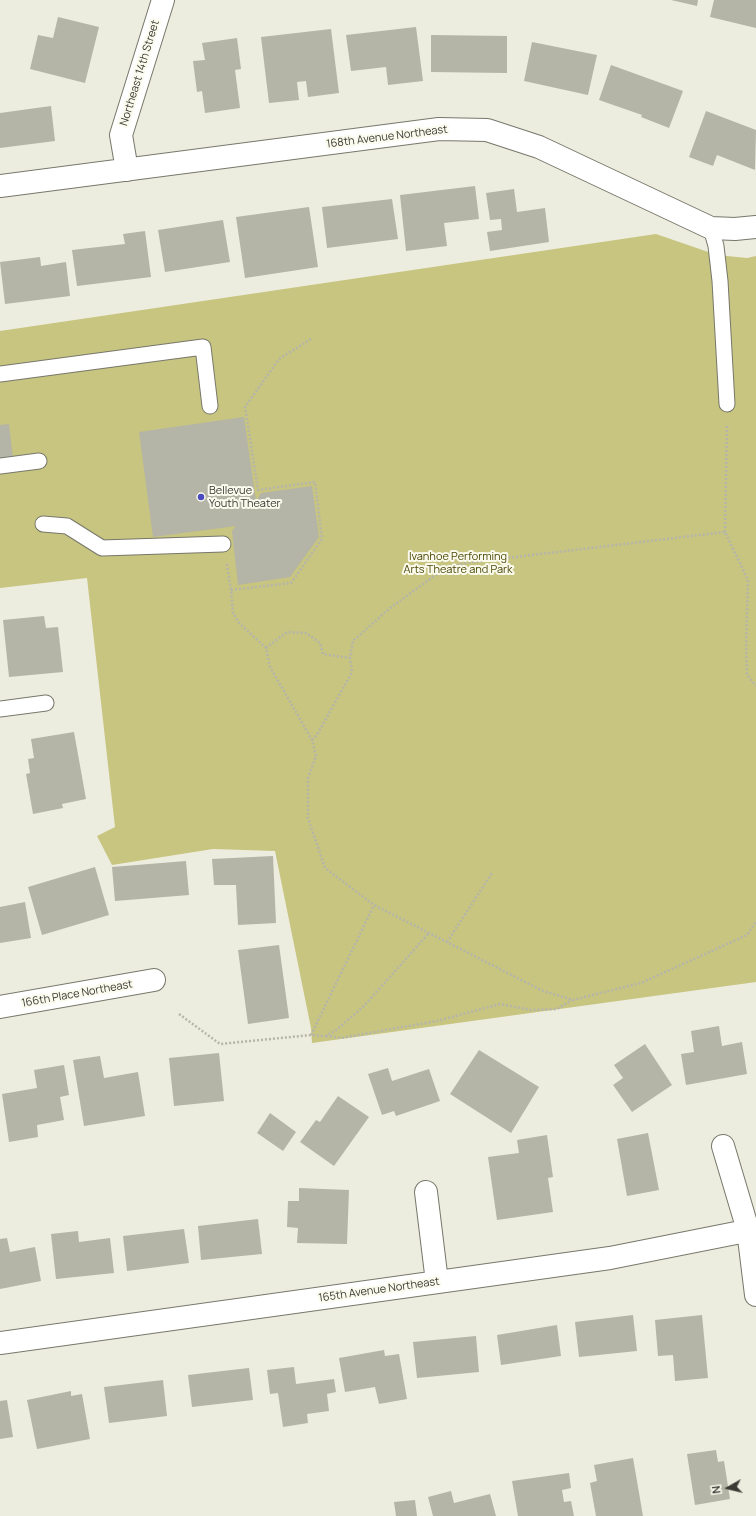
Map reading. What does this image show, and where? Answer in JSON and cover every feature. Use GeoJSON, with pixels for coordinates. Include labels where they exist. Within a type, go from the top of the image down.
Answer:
{"type":"FeatureCollection","features":[{"type":"Feature","properties":{"kind":"street","name":"Northeast 14th Street"},"geometry":{"type":"LineString","coordinates":[[127,170],[121,135],[163,0]]}},
{"type":"Feature","properties":{"kind":"street","name":"168th Avenue Northeast"},"geometry":{"type":"LineString","coordinates":[[0,186],[439,129],[487,130],[539,147],[711,228],[735,229],[756,227]]}},
{"type":"Feature","properties":{"kind":"street","name":"166th Place Northeast"},"geometry":{"type":"LineString","coordinates":[[0,1007],[154,980]]}},
{"type":"Feature","properties":{"kind":"street"},"geometry":{"type":"LineString","coordinates":[[723,1146],[752,1230],[756,1295]]}},
{"type":"Feature","properties":{"kind":"street"},"geometry":{"type":"LineString","coordinates":[[426,1192],[436,1282]]}},
{"type":"Feature","properties":{"kind":"street","name":"165th Avenue Northeast"},"geometry":{"type":"LineString","coordinates":[[0,1343],[610,1258],[752,1230]]}},
{"type":"Feature","properties":{"kind":"lane"},"geometry":{"type":"LineString","coordinates":[[711,228],[716,246],[720,281],[727,404]]}},
{"type":"Feature","properties":{"kind":"lane"},"geometry":{"type":"LineString","coordinates":[[0,374],[203,347],[210,406]]}},
{"type":"Feature","properties":{"kind":"lane"},"geometry":{"type":"LineString","coordinates":[[0,466],[39,461]]}},
{"type":"Feature","properties":{"kind":"lane"},"geometry":{"type":"LineString","coordinates":[[44,524],[67,526],[102,548],[223,544]]}},
{"type":"Feature","properties":{"kind":"lane"},"geometry":{"type":"LineString","coordinates":[[0,709],[46,704]]}},
{"type":"Feature","properties":{"kind":"path"},"geometry":{"type":"LineString","coordinates":[[231,590],[291,583],[322,539],[315,482],[258,490],[245,407],[279,359],[311,339]]}},
{"type":"Feature","properties":{"kind":"path"},"geometry":{"type":"LineString","coordinates":[[727,404],[725,532],[748,580],[746,647],[747,674],[756,686]]}},
{"type":"Feature","properties":{"kind":"path"},"geometry":{"type":"LineString","coordinates":[[312,740],[317,735],[352,672],[350,658],[353,640],[390,608],[444,569],[465,563],[725,532]]}},
{"type":"Feature","properties":{"kind":"path"},"geometry":{"type":"LineString","coordinates":[[223,544],[231,590],[233,613],[240,624],[266,648],[270,667],[312,740],[316,756],[308,778],[308,818],[325,868],[374,905],[543,991],[573,1000]]}},
{"type":"Feature","properties":{"kind":"path"},"geometry":{"type":"LineString","coordinates":[[266,648],[287,632],[306,633],[320,643],[323,654],[350,658]]}},
{"type":"Feature","properties":{"kind":"path"},"geometry":{"type":"LineString","coordinates":[[447,942],[492,873]]}},
{"type":"Feature","properties":{"kind":"path"},"geometry":{"type":"LineString","coordinates":[[311,1035],[374,905]]}},
{"type":"Feature","properties":{"kind":"path"},"geometry":{"type":"LineString","coordinates":[[179,1014],[220,1044],[311,1035],[341,1038],[437,1021],[500,1004],[532,1010],[557,1009],[573,1000],[641,983],[748,935],[756,922]]}},
{"type":"Feature","properties":{"kind":"path"},"geometry":{"type":"LineString","coordinates":[[326,1036],[335,1031],[364,1006],[429,933]]}},
{"type":"Feature","properties":{"kind":"green space","name":"Ivanhoe Performing Arts Theatre and Park"},"geometry":{"type":"Polygon","coordinates":[[[656,234],[717,255],[747,258],[756,256],[756,982],[312,1043],[311,1028],[275,851],[213,849],[112,865],[97,836],[115,827],[87,578],[0,588],[0,331],[656,234]]]}},
{"type":"Feature","properties":{"kind":"building"},"geometry":{"type":"Polygon","coordinates":[[[671,0],[698,0],[697,6],[671,0]]]}},
{"type":"Feature","properties":{"kind":"building"},"geometry":{"type":"Polygon","coordinates":[[[714,0],[756,0],[756,28],[710,17],[714,0]]]}},
{"type":"Feature","properties":{"kind":"building"},"geometry":{"type":"Polygon","coordinates":[[[58,17],[99,27],[85,83],[30,69],[38,35],[53,38],[58,17]]]}},
{"type":"Feature","properties":{"kind":"building"},"geometry":{"type":"Polygon","coordinates":[[[416,27],[423,81],[388,85],[386,67],[351,71],[346,35],[416,27]]]}},
{"type":"Feature","properties":{"kind":"building"},"geometry":{"type":"Polygon","coordinates":[[[331,29],[339,93],[308,97],[306,81],[297,82],[299,100],[269,103],[261,37],[331,29]]]}},
{"type":"Feature","properties":{"kind":"building"},"geometry":{"type":"Polygon","coordinates":[[[431,35],[507,36],[507,73],[431,72],[431,35]]]}},
{"type":"Feature","properties":{"kind":"building"},"geometry":{"type":"Polygon","coordinates":[[[237,38],[241,69],[235,70],[240,108],[205,113],[202,91],[197,92],[193,61],[205,60],[202,43],[237,38]]]}},
{"type":"Feature","properties":{"kind":"building"},"geometry":{"type":"Polygon","coordinates":[[[532,42],[597,55],[588,95],[524,81],[532,42]]]}},
{"type":"Feature","properties":{"kind":"building"},"geometry":{"type":"Polygon","coordinates":[[[611,65],[683,91],[669,128],[641,117],[642,115],[599,100],[611,65]]]}},
{"type":"Feature","properties":{"kind":"building"},"geometry":{"type":"Polygon","coordinates":[[[51,106],[55,141],[0,148],[0,113],[51,106]]]}},
{"type":"Feature","properties":{"kind":"building"},"geometry":{"type":"Polygon","coordinates":[[[706,111],[756,130],[755,170],[717,155],[713,166],[689,157],[706,111]]]}},
{"type":"Feature","properties":{"kind":"building"},"geometry":{"type":"Polygon","coordinates":[[[475,186],[479,219],[444,223],[447,246],[406,251],[400,195],[475,186]]]}},
{"type":"Feature","properties":{"kind":"building"},"geometry":{"type":"Polygon","coordinates":[[[514,189],[517,212],[545,208],[549,242],[490,251],[487,232],[502,230],[501,219],[490,220],[486,193],[514,189]]]}},
{"type":"Feature","properties":{"kind":"building"},"geometry":{"type":"Polygon","coordinates":[[[392,199],[398,239],[327,248],[322,207],[392,199]]]}},
{"type":"Feature","properties":{"kind":"building"},"geometry":{"type":"Polygon","coordinates":[[[309,207],[318,267],[245,278],[236,217],[309,207]]]}},
{"type":"Feature","properties":{"kind":"building"},"geometry":{"type":"Polygon","coordinates":[[[223,220],[230,262],[165,272],[158,230],[223,220]]]}},
{"type":"Feature","properties":{"kind":"building"},"geometry":{"type":"Polygon","coordinates":[[[145,231],[151,277],[77,286],[72,250],[125,244],[123,234],[145,231]]]}},
{"type":"Feature","properties":{"kind":"building"},"geometry":{"type":"Polygon","coordinates":[[[40,257],[41,266],[66,262],[70,296],[5,304],[0,262],[40,257]]]}},
{"type":"Feature","properties":{"kind":"building","name":"Bellevue Youth Theater"},"geometry":{"type":"Polygon","coordinates":[[[244,417],[256,501],[261,493],[312,486],[319,537],[290,577],[238,585],[232,531],[236,526],[153,537],[139,432],[244,417]]]}},
{"type":"Feature","properties":{"kind":"building"},"geometry":{"type":"Polygon","coordinates":[[[9,424],[13,458],[0,459],[0,425],[9,424]]]}},
{"type":"Feature","properties":{"kind":"building"},"geometry":{"type":"Polygon","coordinates":[[[44,616],[46,628],[58,627],[63,672],[9,677],[3,620],[44,616]]]}},
{"type":"Feature","properties":{"kind":"building"},"geometry":{"type":"Polygon","coordinates":[[[74,732],[86,799],[62,804],[63,808],[33,814],[26,774],[30,773],[28,759],[34,758],[31,739],[74,732]]]}},
{"type":"Feature","properties":{"kind":"building"},"geometry":{"type":"Polygon","coordinates":[[[273,856],[276,923],[238,925],[236,885],[214,885],[212,859],[273,856]]]}},
{"type":"Feature","properties":{"kind":"building"},"geometry":{"type":"Polygon","coordinates":[[[186,861],[189,895],[115,901],[112,867],[186,861]]]}},
{"type":"Feature","properties":{"kind":"building"},"geometry":{"type":"Polygon","coordinates":[[[95,867],[109,915],[42,935],[28,887],[95,867]]]}},
{"type":"Feature","properties":{"kind":"building"},"geometry":{"type":"Polygon","coordinates":[[[25,902],[31,938],[0,943],[0,907],[25,902]]]}},
{"type":"Feature","properties":{"kind":"building"},"geometry":{"type":"Polygon","coordinates":[[[279,945],[289,1018],[248,1024],[238,950],[279,945]]]}},
{"type":"Feature","properties":{"kind":"building"},"geometry":{"type":"Polygon","coordinates":[[[719,1026],[722,1046],[742,1042],[747,1074],[686,1085],[681,1054],[694,1052],[691,1031],[719,1026]]]}},
{"type":"Feature","properties":{"kind":"building"},"geometry":{"type":"Polygon","coordinates":[[[645,1044],[672,1085],[632,1112],[613,1085],[623,1078],[614,1065],[645,1044]]]}},
{"type":"Feature","properties":{"kind":"building"},"geometry":{"type":"Polygon","coordinates":[[[479,1050],[539,1087],[511,1133],[450,1094],[479,1050]]]}},
{"type":"Feature","properties":{"kind":"building"},"geometry":{"type":"Polygon","coordinates":[[[219,1053],[224,1101],[174,1106],[169,1058],[219,1053]]]}},
{"type":"Feature","properties":{"kind":"building"},"geometry":{"type":"Polygon","coordinates":[[[100,1056],[104,1078],[138,1072],[145,1116],[84,1126],[73,1060],[100,1056]]]}},
{"type":"Feature","properties":{"kind":"building"},"geometry":{"type":"Polygon","coordinates":[[[64,1065],[69,1095],[60,1097],[64,1120],[37,1125],[38,1137],[9,1142],[2,1094],[37,1088],[34,1070],[64,1065]]]}},
{"type":"Feature","properties":{"kind":"building"},"geometry":{"type":"Polygon","coordinates":[[[388,1068],[392,1081],[429,1069],[440,1101],[396,1116],[394,1111],[382,1115],[368,1074],[388,1068]]]}},
{"type":"Feature","properties":{"kind":"building"},"geometry":{"type":"Polygon","coordinates":[[[338,1096],[369,1117],[334,1166],[300,1142],[316,1120],[320,1122],[338,1096]]]}},
{"type":"Feature","properties":{"kind":"building"},"geometry":{"type":"Polygon","coordinates":[[[270,1113],[296,1132],[283,1151],[257,1133],[270,1113]]]}},
{"type":"Feature","properties":{"kind":"building"},"geometry":{"type":"Polygon","coordinates":[[[648,1133],[659,1190],[627,1196],[617,1139],[648,1133]]]}},
{"type":"Feature","properties":{"kind":"building"},"geometry":{"type":"Polygon","coordinates":[[[547,1135],[553,1177],[548,1178],[553,1212],[497,1220],[488,1157],[519,1153],[517,1140],[547,1135]]]}},
{"type":"Feature","properties":{"kind":"building"},"geometry":{"type":"Polygon","coordinates":[[[299,1188],[349,1190],[347,1244],[297,1243],[298,1228],[287,1227],[288,1201],[299,1201],[299,1188]]]}},
{"type":"Feature","properties":{"kind":"building"},"geometry":{"type":"Polygon","coordinates":[[[258,1219],[262,1254],[201,1260],[198,1226],[258,1219]]]}},
{"type":"Feature","properties":{"kind":"building"},"geometry":{"type":"Polygon","coordinates":[[[184,1229],[189,1263],[127,1271],[123,1236],[184,1229]]]}},
{"type":"Feature","properties":{"kind":"building"},"geometry":{"type":"Polygon","coordinates":[[[78,1231],[79,1242],[110,1238],[114,1273],[56,1279],[51,1234],[78,1231]]]}},
{"type":"Feature","properties":{"kind":"building"},"geometry":{"type":"Polygon","coordinates":[[[7,1238],[10,1252],[35,1247],[41,1281],[0,1289],[0,1239],[7,1238]]]}},
{"type":"Feature","properties":{"kind":"building"},"geometry":{"type":"Polygon","coordinates":[[[633,1315],[637,1351],[579,1357],[575,1322],[633,1315]]]}},
{"type":"Feature","properties":{"kind":"building"},"geometry":{"type":"Polygon","coordinates":[[[702,1315],[708,1378],[675,1381],[673,1355],[658,1356],[655,1320],[702,1315]]]}},
{"type":"Feature","properties":{"kind":"building"},"geometry":{"type":"Polygon","coordinates":[[[557,1325],[561,1356],[501,1365],[497,1335],[557,1325]]]}},
{"type":"Feature","properties":{"kind":"building"},"geometry":{"type":"Polygon","coordinates":[[[476,1336],[479,1372],[417,1378],[413,1342],[476,1336]]]}},
{"type":"Feature","properties":{"kind":"building"},"geometry":{"type":"Polygon","coordinates":[[[384,1350],[385,1356],[399,1354],[407,1399],[379,1404],[375,1387],[345,1392],[339,1358],[384,1350]]]}},
{"type":"Feature","properties":{"kind":"building"},"geometry":{"type":"Polygon","coordinates":[[[294,1367],[296,1384],[334,1379],[336,1392],[327,1394],[329,1411],[307,1414],[308,1423],[283,1427],[278,1393],[270,1394],[267,1370],[294,1367]]]}},
{"type":"Feature","properties":{"kind":"building"},"geometry":{"type":"Polygon","coordinates":[[[249,1368],[253,1400],[192,1407],[188,1375],[249,1368]]]}},
{"type":"Feature","properties":{"kind":"building"},"geometry":{"type":"Polygon","coordinates":[[[163,1380],[167,1416],[109,1423],[104,1387],[163,1380]]]}},
{"type":"Feature","properties":{"kind":"building"},"geometry":{"type":"Polygon","coordinates":[[[71,1391],[71,1396],[82,1394],[90,1439],[37,1449],[27,1400],[71,1391]]]}},
{"type":"Feature","properties":{"kind":"building"},"geometry":{"type":"Polygon","coordinates":[[[7,1400],[13,1437],[0,1439],[0,1401],[7,1400]]]}},
{"type":"Feature","properties":{"kind":"building"},"geometry":{"type":"Polygon","coordinates":[[[716,1450],[718,1462],[724,1461],[730,1499],[695,1505],[687,1454],[716,1450]]]}},
{"type":"Feature","properties":{"kind":"building"},"geometry":{"type":"Polygon","coordinates":[[[633,1458],[643,1516],[596,1516],[590,1483],[597,1481],[594,1465],[633,1458]]]}},
{"type":"Feature","properties":{"kind":"building"},"geometry":{"type":"Polygon","coordinates":[[[569,1473],[571,1488],[562,1490],[564,1502],[571,1501],[574,1516],[518,1516],[512,1481],[569,1473]]]}},
{"type":"Feature","properties":{"kind":"building"},"geometry":{"type":"Polygon","coordinates":[[[451,1491],[454,1503],[490,1494],[496,1516],[433,1516],[428,1497],[451,1491]]]}},
{"type":"Feature","properties":{"kind":"building"},"geometry":{"type":"Polygon","coordinates":[[[415,1500],[417,1516],[396,1516],[394,1502],[415,1500]]]}},
{"type":"Feature","properties":{"kind":"place","name":"Bellevue Youth Theater"},"geometry":{"type":"Point","coordinates":[201,497]}}]}
